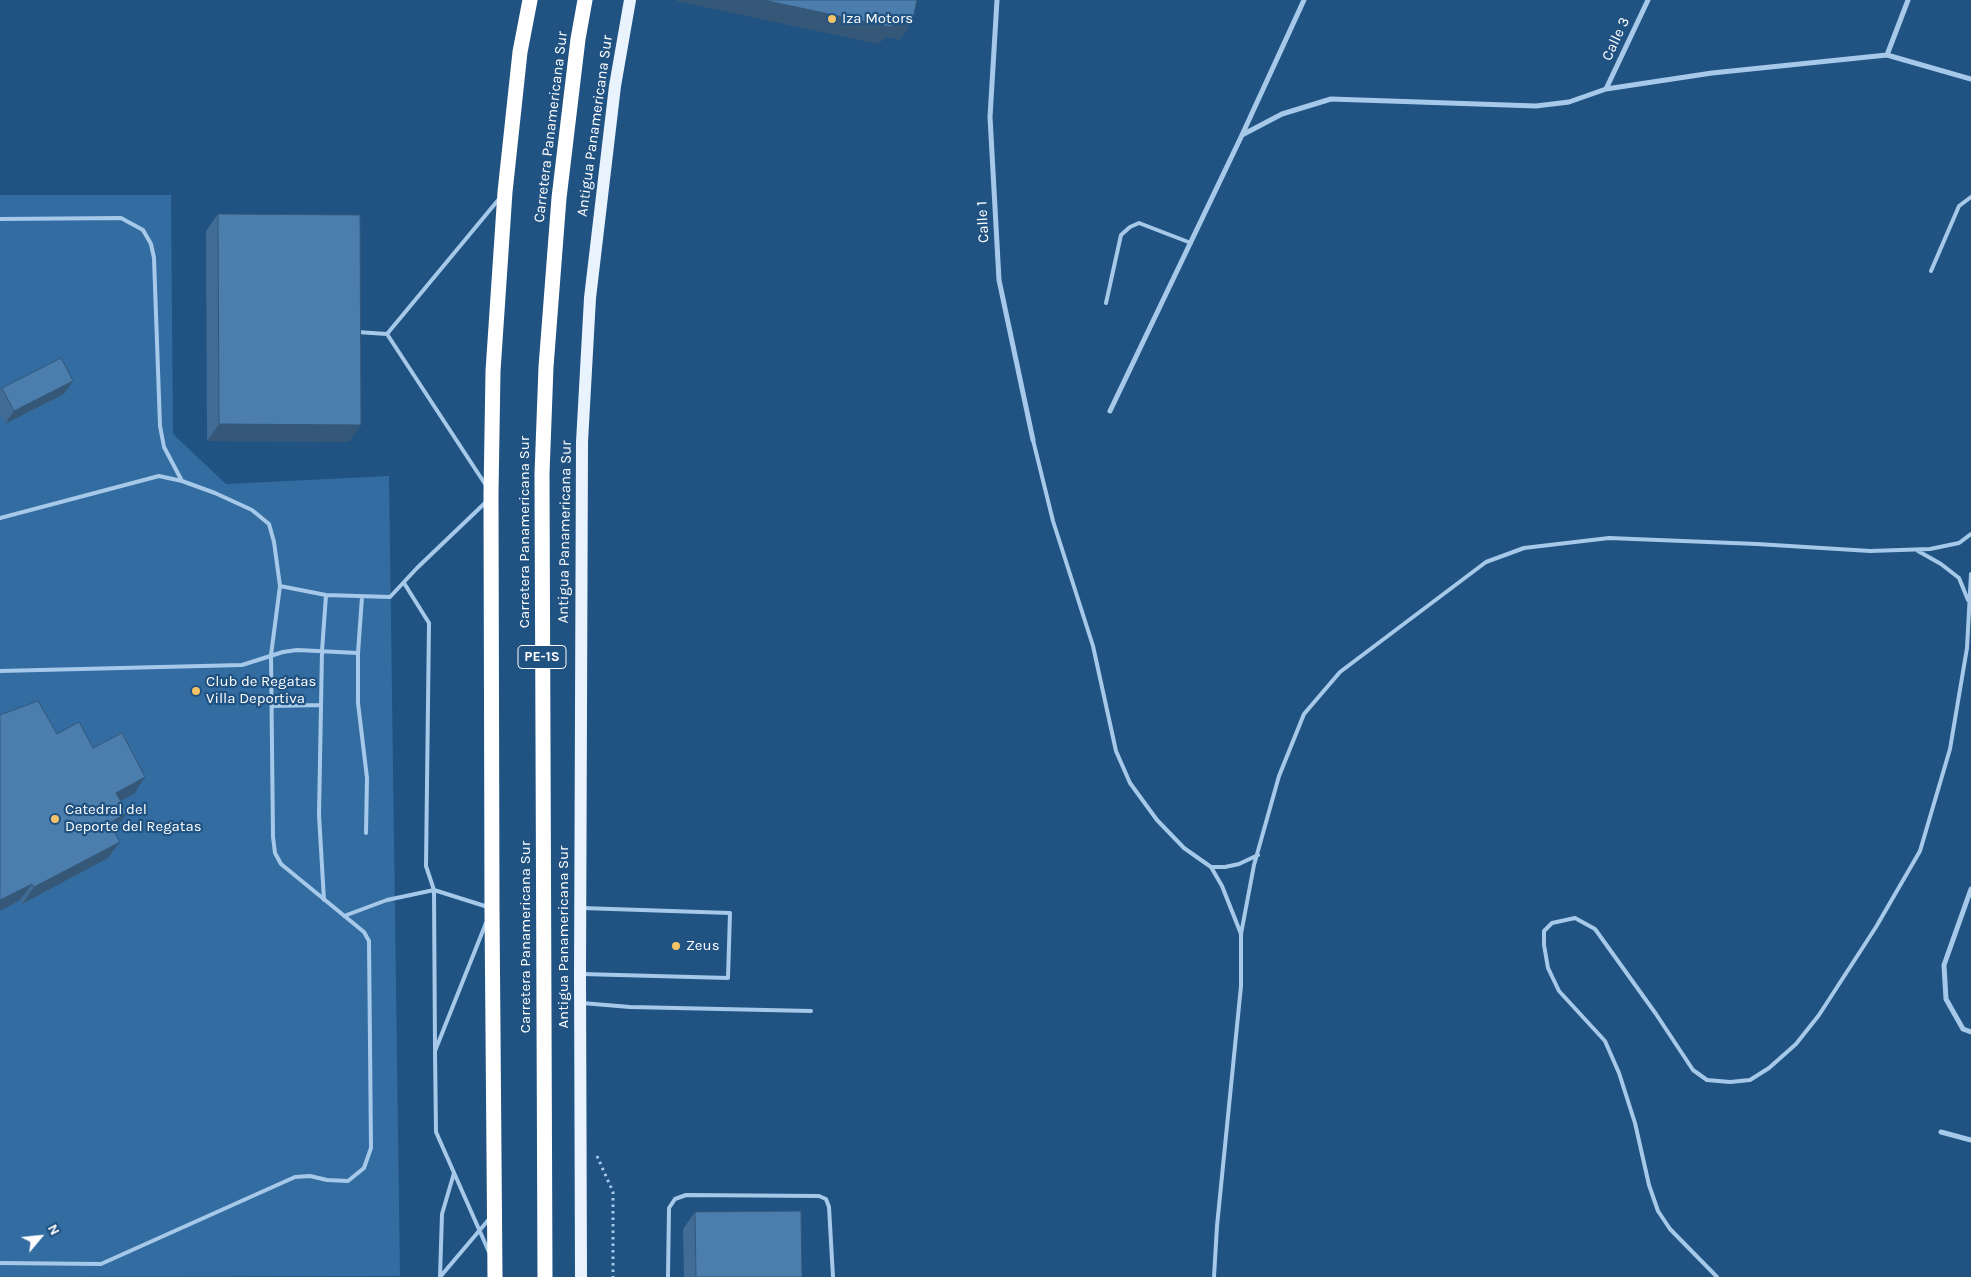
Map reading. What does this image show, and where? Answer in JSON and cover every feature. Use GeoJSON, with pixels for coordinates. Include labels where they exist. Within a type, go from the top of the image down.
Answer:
{"type":"FeatureCollection","features":[{"type":"Feature","properties":{"kind":"highway"},"geometry":{"type":"LineString","coordinates":[[495,1271],[491,495],[493,371],[505,192],[520,52],[530,0]]}},
{"type":"Feature","properties":{"kind":"highway","name":"Carretera Panamericana Sur"},"geometry":{"type":"LineString","coordinates":[[545,1277],[542,474],[546,367],[559,198],[577,48],[585,0]]}},
{"type":"Feature","properties":{"kind":"main road","name":"Antigua Panamericana Sur"},"geometry":{"type":"LineString","coordinates":[[581,1277],[582,442],[590,298],[615,86],[630,0]]}},
{"type":"Feature","properties":{"kind":"street","name":"Calle 1"},"geometry":{"type":"LineString","coordinates":[[997,0],[990,117],[999,280],[1033,440]]}},
{"type":"Feature","properties":{"kind":"street"},"geometry":{"type":"LineString","coordinates":[[1110,411],[1242,136],[1304,0]]}},
{"type":"Feature","properties":{"kind":"street","name":"Calle 3"},"geometry":{"type":"LineString","coordinates":[[1606,89],[1648,0]]}},
{"type":"Feature","properties":{"kind":"street"},"geometry":{"type":"LineString","coordinates":[[1887,55],[1908,0]]}},
{"type":"Feature","properties":{"kind":"street"},"geometry":{"type":"LineString","coordinates":[[1242,136],[1282,114],[1331,99],[1536,106],[1569,102],[1606,89],[1712,73],[1887,55],[1971,79]]}},
{"type":"Feature","properties":{"kind":"street"},"geometry":{"type":"LineString","coordinates":[[1971,889],[1968,904],[1944,965],[1946,999],[1963,1029],[1971,1032]]}},
{"type":"Feature","properties":{"kind":"street"},"geometry":{"type":"LineString","coordinates":[[1941,1132],[1971,1140]]}},
{"type":"Feature","properties":{"kind":"lane"},"geometry":{"type":"LineString","coordinates":[[387,334],[505,192]]}},
{"type":"Feature","properties":{"kind":"lane"},"geometry":{"type":"LineString","coordinates":[[1931,271],[1959,206],[1971,197]]}},
{"type":"Feature","properties":{"kind":"lane"},"geometry":{"type":"LineString","coordinates":[[0,219],[121,218],[144,230],[151,244],[154,258],[160,426],[164,447],[182,481]]}},
{"type":"Feature","properties":{"kind":"lane"},"geometry":{"type":"LineString","coordinates":[[1106,303],[1121,235],[1130,227],[1139,222],[1191,243]]}},
{"type":"Feature","properties":{"kind":"lane"},"geometry":{"type":"LineString","coordinates":[[357,322],[357,342]]}},
{"type":"Feature","properties":{"kind":"lane"},"geometry":{"type":"LineString","coordinates":[[357,332],[387,334]]}},
{"type":"Feature","properties":{"kind":"lane"},"geometry":{"type":"LineString","coordinates":[[280,586],[326,595],[390,597],[491,495],[387,334]]}},
{"type":"Feature","properties":{"kind":"lane"},"geometry":{"type":"LineString","coordinates":[[1033,440],[1053,521],[1093,646],[1116,751],[1130,784],[1157,820],[1184,848],[1211,867],[1222,886],[1241,934]]}},
{"type":"Feature","properties":{"kind":"lane"},"geometry":{"type":"LineString","coordinates":[[0,518],[159,476],[182,481],[215,492],[252,510],[269,524],[274,542],[280,586],[271,655],[273,837],[275,853],[281,864],[364,932],[369,941],[372,1148],[364,1168],[348,1180],[327,1180],[310,1176],[295,1178],[102,1264],[0,1263]]}},
{"type":"Feature","properties":{"kind":"lane"},"geometry":{"type":"LineString","coordinates":[[1214,1277],[1217,1226],[1241,986],[1241,934],[1251,879],[1279,776],[1304,714],[1340,672],[1486,562],[1524,548],[1609,538],[1757,544],[1870,552],[1930,549],[1959,543],[1971,534]]}},
{"type":"Feature","properties":{"kind":"lane"},"geometry":{"type":"LineString","coordinates":[[1916,550],[1942,564],[1959,578],[1968,601]]}},
{"type":"Feature","properties":{"kind":"lane"},"geometry":{"type":"LineString","coordinates":[[1717,1277],[1670,1229],[1658,1211],[1649,1185],[1634,1123],[1619,1074],[1605,1041],[1559,991],[1548,968],[1544,945],[1544,931],[1552,923],[1574,918],[1595,929],[1656,1014],[1693,1070],[1707,1080],[1730,1082],[1750,1080],[1769,1068],[1796,1044],[1819,1015],[1876,927],[1920,851],[1950,749],[1967,648],[1968,601],[1971,574]]}},
{"type":"Feature","properties":{"kind":"lane"},"geometry":{"type":"LineString","coordinates":[[404,582],[429,623],[426,866],[434,890],[436,1132],[480,1230],[495,1271]]}},
{"type":"Feature","properties":{"kind":"lane"},"geometry":{"type":"LineString","coordinates":[[324,900],[319,815],[320,706],[326,595]]}},
{"type":"Feature","properties":{"kind":"lane"},"geometry":{"type":"LineString","coordinates":[[362,597],[358,653],[358,703],[367,778],[366,833]]}},
{"type":"Feature","properties":{"kind":"lane"},"geometry":{"type":"LineString","coordinates":[[0,671],[242,665],[271,655],[297,650],[358,653]]}},
{"type":"Feature","properties":{"kind":"lane"},"geometry":{"type":"LineString","coordinates":[[272,706],[320,706]]}},
{"type":"Feature","properties":{"kind":"lane"},"geometry":{"type":"LineString","coordinates":[[1211,867],[1232,866],[1258,855]]}},
{"type":"Feature","properties":{"kind":"lane"},"geometry":{"type":"LineString","coordinates":[[344,916],[387,900],[434,890],[492,909],[435,1051]]}},
{"type":"Feature","properties":{"kind":"lane"},"geometry":{"type":"LineString","coordinates":[[580,908],[730,912],[728,978],[580,974]]}},
{"type":"Feature","properties":{"kind":"lane"},"geometry":{"type":"LineString","coordinates":[[580,1003],[630,1007],[811,1011]]}},
{"type":"Feature","properties":{"kind":"lane"},"geometry":{"type":"LineString","coordinates":[[440,1277],[442,1214],[454,1173]]}},
{"type":"Feature","properties":{"kind":"lane"},"geometry":{"type":"LineString","coordinates":[[668,1277],[669,1208],[675,1199],[686,1195],[819,1196],[826,1199],[829,1207],[833,1277]]}},
{"type":"Feature","properties":{"kind":"lane"},"geometry":{"type":"LineString","coordinates":[[440,1277],[495,1213]]}},
{"type":"Feature","properties":{"kind":"path"},"geometry":{"type":"LineString","coordinates":[[594,1151],[613,1192],[613,1277]]}},
{"type":"Feature","properties":{"kind":"shaded area","name":"Club de Regatas Villa Deportiva"},"geometry":{"type":"Polygon","coordinates":[[[0,195],[171,195],[173,434],[226,484],[389,476],[400,1276],[0,1277],[0,195]]]}},
{"type":"Feature","properties":{"kind":"building"},"geometry":{"type":"Polygon","coordinates":[[[763,0],[917,0],[912,23],[899,20],[890,27],[763,0]]]}},
{"type":"Feature","properties":{"kind":"building"},"geometry":{"type":"Polygon","coordinates":[[[218,214],[360,215],[361,425],[219,424],[218,214]]]}},
{"type":"Feature","properties":{"kind":"building"},"geometry":{"type":"Polygon","coordinates":[[[61,358],[73,381],[14,411],[2,388],[61,358]]]}},
{"type":"Feature","properties":{"kind":"building","name":"Catedral del Deporte del Regatas"},"geometry":{"type":"Polygon","coordinates":[[[38,701],[57,734],[79,722],[93,748],[122,733],[145,777],[116,793],[127,813],[109,823],[120,842],[34,887],[32,884],[0,900],[0,715],[38,701]]]}},
{"type":"Feature","properties":{"kind":"building"},"geometry":{"type":"Polygon","coordinates":[[[801,1211],[802,1277],[696,1277],[695,1212],[801,1211]]]}},
{"type":"Feature","properties":{"kind":"place","name":"Iza Motors"},"geometry":{"type":"Point","coordinates":[832,19]}},
{"type":"Feature","properties":{"kind":"place","name":"Club de Regatas Villa Deportiva"},"geometry":{"type":"Point","coordinates":[196,691]}},
{"type":"Feature","properties":{"kind":"place","name":"Catedral del Deporte del Regatas"},"geometry":{"type":"Point","coordinates":[55,819]}},
{"type":"Feature","properties":{"kind":"place","name":"Zeus"},"geometry":{"type":"Point","coordinates":[676,946]}}]}
